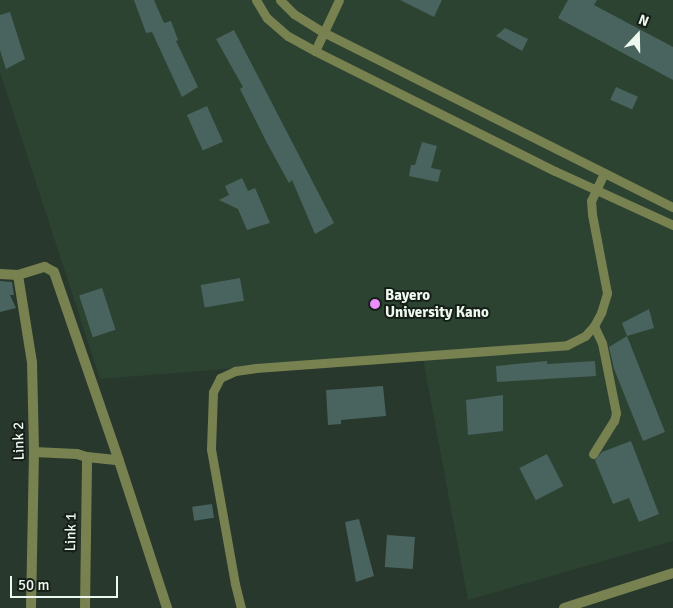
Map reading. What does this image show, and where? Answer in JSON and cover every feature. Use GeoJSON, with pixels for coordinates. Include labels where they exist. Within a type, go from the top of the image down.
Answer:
{"type":"FeatureCollection","features":[{"type":"Feature","properties":{"kind":"street"},"geometry":{"type":"LineString","coordinates":[[0,274],[18,275],[45,268],[54,272],[167,608]]}},
{"type":"Feature","properties":{"kind":"street","name":"Link 2"},"geometry":{"type":"LineString","coordinates":[[18,275],[32,362],[34,452],[31,608]]}},
{"type":"Feature","properties":{"kind":"street"},"geometry":{"type":"LineString","coordinates":[[34,452],[78,454],[87,457],[118,460]]}},
{"type":"Feature","properties":{"kind":"street","name":"Link 1"},"geometry":{"type":"LineString","coordinates":[[85,608],[87,457]]}},
{"type":"Feature","properties":{"kind":"street"},"geometry":{"type":"LineString","coordinates":[[564,608],[673,573]]}},
{"type":"Feature","properties":{"kind":"lane"},"geometry":{"type":"LineString","coordinates":[[256,0],[267,18],[288,36],[315,51],[595,190],[673,225]]}},
{"type":"Feature","properties":{"kind":"lane"},"geometry":{"type":"LineString","coordinates":[[280,0],[294,14],[325,33],[673,207]]}},
{"type":"Feature","properties":{"kind":"lane"},"geometry":{"type":"LineString","coordinates":[[315,51],[339,0]]}},
{"type":"Feature","properties":{"kind":"lane"},"geometry":{"type":"LineString","coordinates":[[242,608],[235,584],[211,449],[213,392],[220,378],[235,371],[256,368],[567,345],[585,336],[594,326],[608,294],[591,202],[604,173]]}},
{"type":"Feature","properties":{"kind":"lane"},"geometry":{"type":"LineString","coordinates":[[593,454],[614,421],[616,413],[602,343],[594,326]]}},
{"type":"Feature","properties":{"kind":"shaded area","name":"Bayero University Kano"},"geometry":{"type":"Polygon","coordinates":[[[0,0],[673,0],[673,541],[468,600],[422,353],[100,379],[0,72],[0,0]]]}},
{"type":"Feature","properties":{"kind":"building"},"geometry":{"type":"Polygon","coordinates":[[[134,0],[154,0],[164,23],[171,21],[178,40],[176,41],[198,87],[182,97],[152,32],[146,33],[134,0]]]}},
{"type":"Feature","properties":{"kind":"building"},"geometry":{"type":"Polygon","coordinates":[[[400,0],[442,0],[434,17],[400,0]]]}},
{"type":"Feature","properties":{"kind":"building"},"geometry":{"type":"Polygon","coordinates":[[[568,0],[597,0],[594,5],[673,47],[673,80],[558,18],[568,0]]]}},
{"type":"Feature","properties":{"kind":"building"},"geometry":{"type":"Polygon","coordinates":[[[10,12],[25,59],[6,69],[0,50],[0,15],[10,12]]]}},
{"type":"Feature","properties":{"kind":"building"},"geometry":{"type":"Polygon","coordinates":[[[505,28],[528,39],[522,51],[496,36],[505,28]]]}},
{"type":"Feature","properties":{"kind":"building"},"geometry":{"type":"Polygon","coordinates":[[[234,30],[334,223],[315,234],[292,180],[289,183],[267,143],[240,89],[243,87],[216,39],[234,30]]]}},
{"type":"Feature","properties":{"kind":"building"},"geometry":{"type":"Polygon","coordinates":[[[616,87],[638,97],[632,110],[610,100],[616,87]]]}},
{"type":"Feature","properties":{"kind":"building"},"geometry":{"type":"Polygon","coordinates":[[[207,106],[223,142],[203,151],[187,115],[207,106]]]}},
{"type":"Feature","properties":{"kind":"building"},"geometry":{"type":"Polygon","coordinates":[[[422,142],[437,146],[431,168],[441,170],[438,182],[409,176],[411,165],[415,165],[422,142]]]}},
{"type":"Feature","properties":{"kind":"building"},"geometry":{"type":"Polygon","coordinates":[[[242,178],[248,191],[255,188],[270,223],[247,230],[238,209],[219,200],[229,195],[225,186],[242,178]]]}},
{"type":"Feature","properties":{"kind":"building"},"geometry":{"type":"Polygon","coordinates":[[[240,278],[244,301],[205,308],[201,285],[240,278]]]}},
{"type":"Feature","properties":{"kind":"building"},"geometry":{"type":"Polygon","coordinates":[[[0,281],[12,282],[14,295],[10,295],[16,308],[0,312],[0,281]]]}},
{"type":"Feature","properties":{"kind":"building"},"geometry":{"type":"Polygon","coordinates":[[[102,288],[116,330],[93,337],[79,295],[102,288]]]}},
{"type":"Feature","properties":{"kind":"building"},"geometry":{"type":"Polygon","coordinates":[[[649,309],[654,328],[627,336],[622,323],[649,309]]]}},
{"type":"Feature","properties":{"kind":"building"},"geometry":{"type":"Polygon","coordinates":[[[627,336],[665,432],[643,441],[614,369],[609,347],[627,336]]]}},
{"type":"Feature","properties":{"kind":"building"},"geometry":{"type":"Polygon","coordinates":[[[547,361],[547,364],[595,361],[596,376],[497,382],[496,366],[547,361]]]}},
{"type":"Feature","properties":{"kind":"building"},"geometry":{"type":"Polygon","coordinates":[[[383,386],[386,416],[341,420],[341,424],[328,425],[326,390],[383,386]]]}},
{"type":"Feature","properties":{"kind":"building"},"geometry":{"type":"Polygon","coordinates":[[[503,395],[503,431],[468,435],[466,400],[503,395]]]}},
{"type":"Feature","properties":{"kind":"building"},"geometry":{"type":"Polygon","coordinates":[[[631,441],[659,514],[639,522],[629,498],[613,504],[595,460],[602,452],[631,441]]]}},
{"type":"Feature","properties":{"kind":"building"},"geometry":{"type":"Polygon","coordinates":[[[547,454],[563,486],[536,500],[519,468],[547,454]]]}},
{"type":"Feature","properties":{"kind":"building"},"geometry":{"type":"Polygon","coordinates":[[[212,504],[214,518],[194,521],[192,507],[212,504]]]}},
{"type":"Feature","properties":{"kind":"building"},"geometry":{"type":"Polygon","coordinates":[[[359,519],[374,576],[356,582],[345,522],[359,519]]]}},
{"type":"Feature","properties":{"kind":"building"},"geometry":{"type":"Polygon","coordinates":[[[387,535],[415,537],[413,569],[385,567],[387,535]]]}},
{"type":"Feature","properties":{"kind":"place","name":"Bayero University Kano"},"geometry":{"type":"Point","coordinates":[375,304]}}]}
